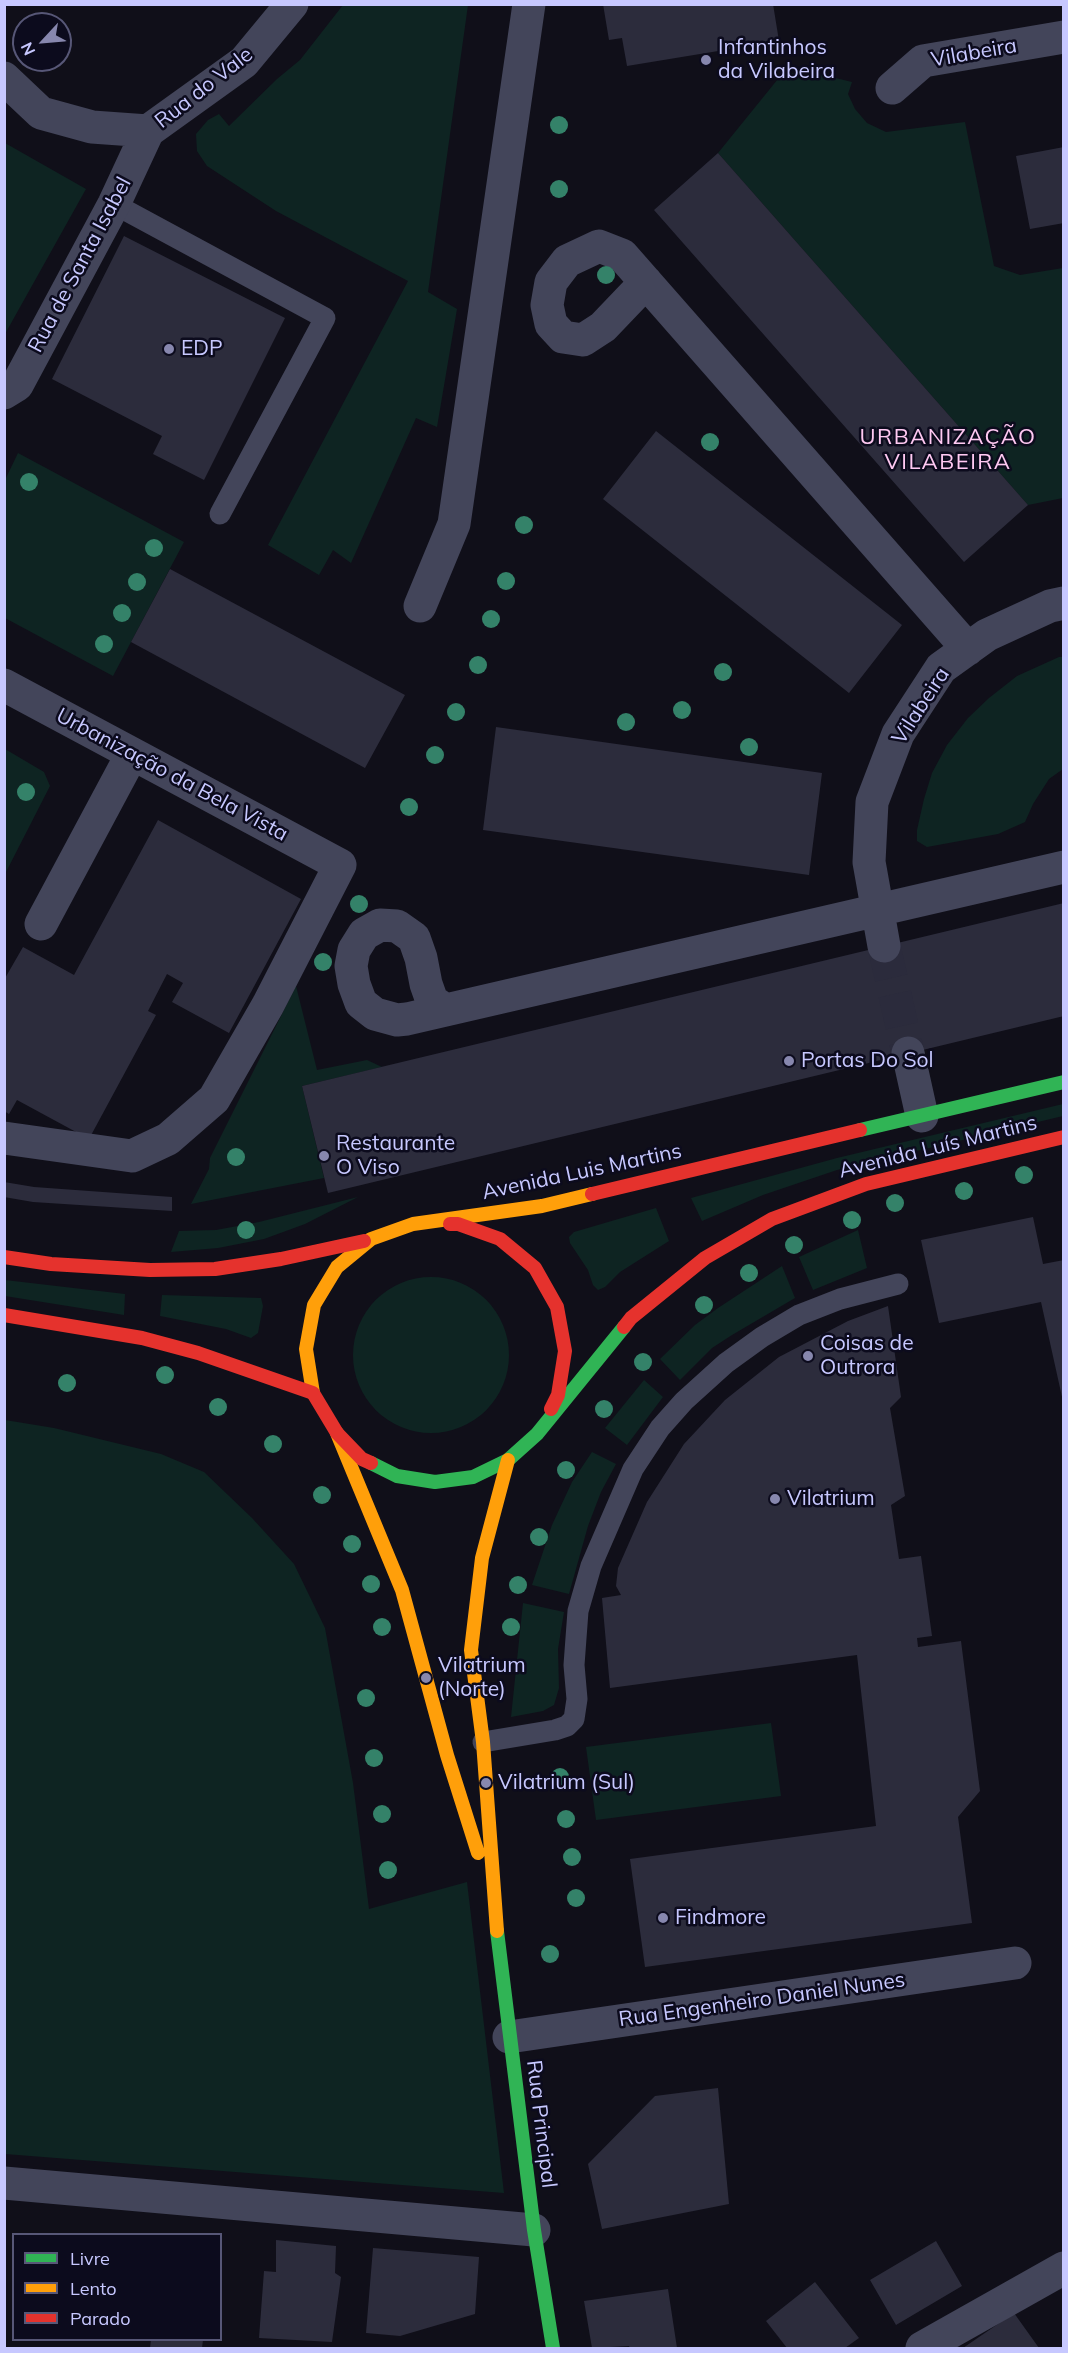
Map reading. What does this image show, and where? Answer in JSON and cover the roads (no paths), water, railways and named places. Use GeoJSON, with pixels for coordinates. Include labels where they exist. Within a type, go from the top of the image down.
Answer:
{"type":"FeatureCollection","features":[{"type":"Feature","properties":{"kind":"main road","name":"Avenida Luis Martins"},"geometry":{"type":"LineString","coordinates":[[413,1224],[542,1206],[1064,1082]]}},
{"type":"Feature","properties":{"kind":"main road","name":"Avenida Luís Martins"},"geometry":{"type":"LineString","coordinates":[[313,1393],[337,1433],[362,1459],[397,1476],[435,1482],[473,1476],[508,1460],[537,1434],[631,1318],[705,1258],[772,1219],[866,1184],[1064,1137]]}},
{"type":"Feature","properties":{"kind":"main road","name":"Avenida Luis Martins"},"geometry":{"type":"LineString","coordinates":[[413,1224],[458,1224],[500,1239],[535,1268],[557,1307],[565,1351],[558,1395],[537,1434]]}},
{"type":"Feature","properties":{"kind":"main road"},"geometry":{"type":"LineString","coordinates":[[4,1257],[51,1264],[139,1269],[215,1269],[281,1259],[371,1239],[413,1224]]}},
{"type":"Feature","properties":{"kind":"main road"},"geometry":{"type":"LineString","coordinates":[[4,1315],[142,1338],[198,1353],[313,1393],[306,1349],[314,1305],[337,1267],[371,1239]]}},
{"type":"Feature","properties":{"kind":"main road"},"geometry":{"type":"LineString","coordinates":[[337,1433],[402,1590],[447,1755],[494,1903]]}},
{"type":"Feature","properties":{"kind":"main road"},"geometry":{"type":"LineString","coordinates":[[494,1903],[483,1742],[471,1650],[482,1558],[508,1460]]}},
{"type":"Feature","properties":{"kind":"main road","name":"Rua Principal"},"geometry":{"type":"LineString","coordinates":[[494,1903],[534,2230],[553,2349]]}},
{"type":"Feature","properties":{"kind":"street","name":"Rua do Vale"},"geometry":{"type":"LineString","coordinates":[[4,78],[41,113],[92,127],[148,131],[244,62],[292,4]]}},
{"type":"Feature","properties":{"kind":"street"},"geometry":{"type":"LineString","coordinates":[[420,606],[454,524],[529,4]]}},
{"type":"Feature","properties":{"kind":"street","name":"Vilabeira"},"geometry":{"type":"LineString","coordinates":[[892,88],[923,61],[1064,37]]}},
{"type":"Feature","properties":{"kind":"street","name":"Rua de Santa Isabel"},"geometry":{"type":"LineString","coordinates":[[4,393],[17,385],[114,204],[148,131]]}},
{"type":"Feature","properties":{"kind":"street"},"geometry":{"type":"LineString","coordinates":[[646,282],[968,649]]}},
{"type":"Feature","properties":{"kind":"street","name":"Vilabeira"},"geometry":{"type":"LineString","coordinates":[[884,946],[869,862],[872,802],[898,734],[941,668],[987,635],[1050,606],[1064,603]]}},
{"type":"Feature","properties":{"kind":"street","name":"Urbanização da Bela Vista"},"geometry":{"type":"LineString","coordinates":[[4,685],[340,865],[268,1005],[214,1099],[168,1139],[132,1156],[4,1138]]}},
{"type":"Feature","properties":{"kind":"street"},"geometry":{"type":"LineString","coordinates":[[41,924],[132,754]]}},
{"type":"Feature","properties":{"kind":"street"},"geometry":{"type":"LineString","coordinates":[[444,1009],[1064,867]]}},
{"type":"Feature","properties":{"kind":"street"},"geometry":{"type":"LineString","coordinates":[[908,1053],[922,1116]]}},
{"type":"Feature","properties":{"kind":"street","name":"Rua Engenheiro Daniel Nunes"},"geometry":{"type":"LineString","coordinates":[[509,2037],[1015,1964]]}},
{"type":"Feature","properties":{"kind":"street"},"geometry":{"type":"LineString","coordinates":[[4,2184],[534,2230]]}},
{"type":"Feature","properties":{"kind":"street"},"geometry":{"type":"LineString","coordinates":[[922,2349],[1064,2268]]}},
{"type":"Feature","properties":{"kind":"lane"},"geometry":{"type":"LineString","coordinates":[[114,204],[325,318],[220,514]]}},
{"type":"Feature","properties":{"kind":"lane"},"geometry":{"type":"LineString","coordinates":[[483,1742],[561,1728],[574,1719],[577,1699],[574,1665],[578,1611],[591,1566],[633,1469],[660,1428],[684,1401],[726,1363],[762,1337],[799,1315],[840,1299],[898,1284]]}},
{"type":"Feature","properties":{"kind":"tunnel"},"geometry":{"type":"LineString","coordinates":[[884,946],[908,1053]]}},
{"type":"Feature","properties":{"kind":"place","name":"Infantinhos da Vilabeira"},"geometry":{"type":"Point","coordinates":[706,60]}},
{"type":"Feature","properties":{"kind":"place","name":"EDP"},"geometry":{"type":"Point","coordinates":[169,349]}},
{"type":"Feature","properties":{"kind":"place","name":"Portas Do Sol"},"geometry":{"type":"Point","coordinates":[789,1061]}},
{"type":"Feature","properties":{"kind":"place","name":"Restaurante O Viso"},"geometry":{"type":"Point","coordinates":[324,1156]}},
{"type":"Feature","properties":{"kind":"place","name":"Coisas de Outrora"},"geometry":{"type":"Point","coordinates":[808,1356]}},
{"type":"Feature","properties":{"kind":"place","name":"Vilatrium"},"geometry":{"type":"Point","coordinates":[775,1499]}},
{"type":"Feature","properties":{"kind":"place","name":"Vilatrium (Norte)"},"geometry":{"type":"Point","coordinates":[426,1678]}},
{"type":"Feature","properties":{"kind":"place","name":"Vilatrium (Sul)"},"geometry":{"type":"Point","coordinates":[486,1783]}},
{"type":"Feature","properties":{"kind":"place","name":"Findmore"},"geometry":{"type":"Point","coordinates":[663,1918]}},
{"type":"Feature","properties":{"kind":"district","name":"URBANIZAÇÃO VILABEIRA"},"geometry":{"type":"Point","coordinates":[948,450]}}]}
